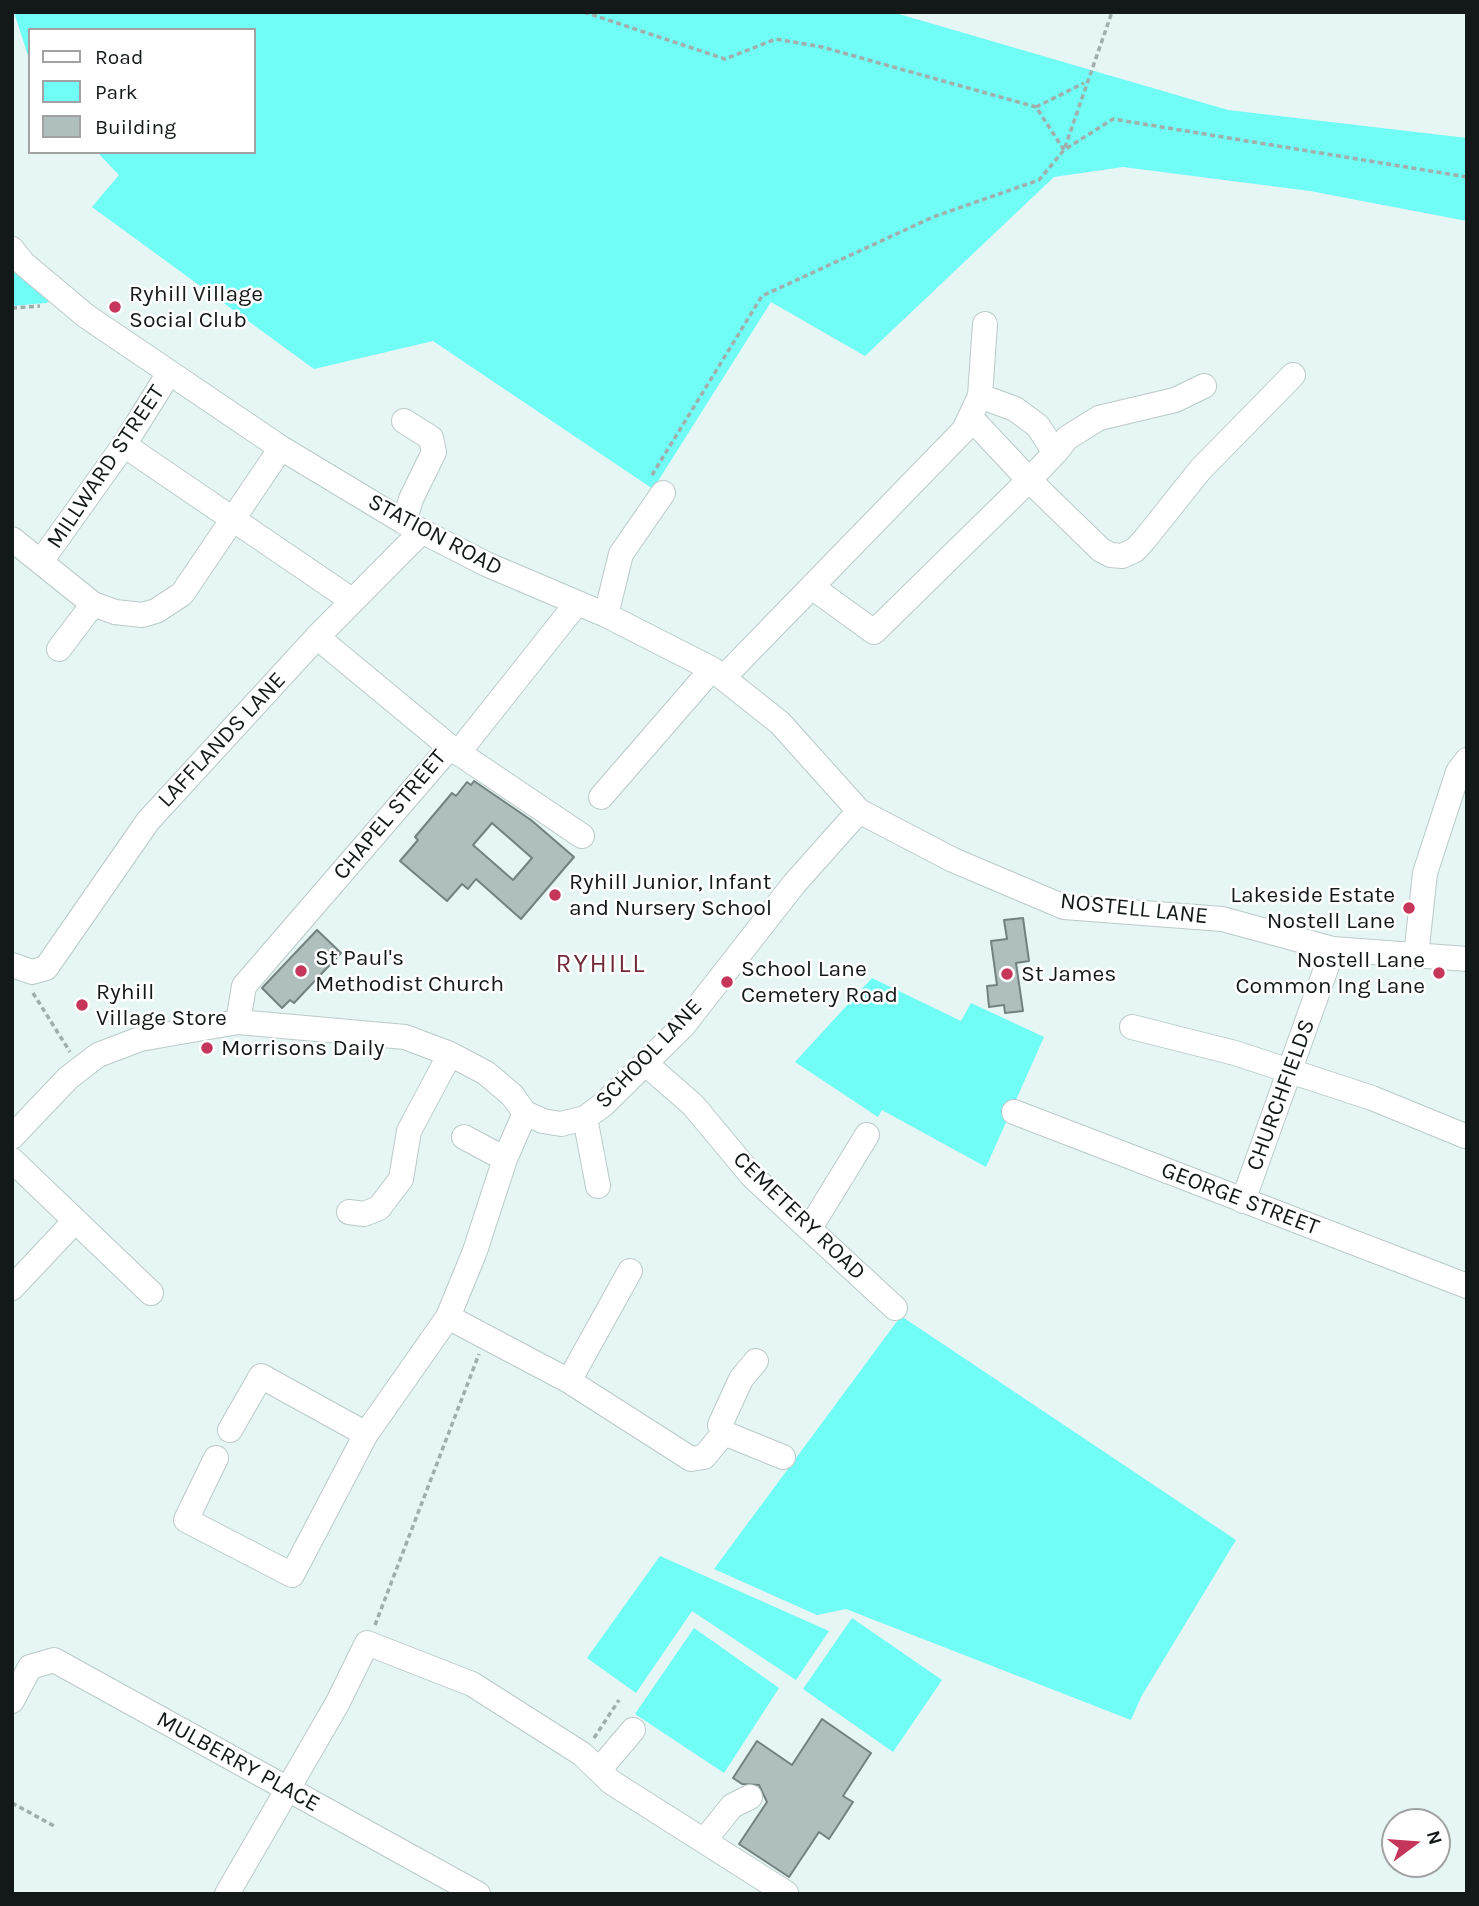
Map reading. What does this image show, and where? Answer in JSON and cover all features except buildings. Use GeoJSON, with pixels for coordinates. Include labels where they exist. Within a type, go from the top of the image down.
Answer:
{"type":"FeatureCollection","features":[{"type":"Feature","properties":{"kind":"street","name":"STATION ROAD"},"geometry":{"type":"LineString","coordinates":[[12,249],[61,297],[281,448],[413,526],[486,564],[606,615],[717,674],[780,723],[859,811]]}},
{"type":"Feature","properties":{"kind":"street"},"geometry":{"type":"LineString","coordinates":[[601,797],[717,674],[812,587],[972,419],[980,396],[985,324]]}},
{"type":"Feature","properties":{"kind":"street","name":"MILLWARD STREET"},"geometry":{"type":"LineString","coordinates":[[42,560],[124,445],[169,373]]}},
{"type":"Feature","properties":{"kind":"street"},"geometry":{"type":"LineString","coordinates":[[972,419],[1029,480],[1101,550],[1122,556],[1135,550],[1200,470],[1293,375]]}},
{"type":"Feature","properties":{"kind":"street"},"geometry":{"type":"LineString","coordinates":[[812,587],[874,632],[1029,480],[1067,438],[1099,418],[1175,400],[1204,386]]}},
{"type":"Feature","properties":{"kind":"street"},"geometry":{"type":"LineString","coordinates":[[980,396],[1015,408],[1030,418],[1048,438],[1055,453]]}},
{"type":"Feature","properties":{"kind":"street"},"geometry":{"type":"LineString","coordinates":[[404,421],[431,438],[434,452],[411,499],[413,526]]}},
{"type":"Feature","properties":{"kind":"street"},"geometry":{"type":"LineString","coordinates":[[124,445],[353,601]]}},
{"type":"Feature","properties":{"kind":"street"},"geometry":{"type":"LineString","coordinates":[[12,539],[42,560],[93,604],[115,612],[142,615],[169,605],[182,594],[235,520],[281,448]]}},
{"type":"Feature","properties":{"kind":"street"},"geometry":{"type":"LineString","coordinates":[[606,615],[621,554],[654,489]]}},
{"type":"Feature","properties":{"kind":"street","name":"LAFFLANDS LANE"},"geometry":{"type":"LineString","coordinates":[[12,965],[32,972],[46,968],[148,821],[353,601],[413,526]]}},
{"type":"Feature","properties":{"kind":"street"},"geometry":{"type":"LineString","coordinates":[[577,603],[454,750],[582,836]]}},
{"type":"Feature","properties":{"kind":"street"},"geometry":{"type":"LineString","coordinates":[[59,649],[93,604]]}},
{"type":"Feature","properties":{"kind":"street","name":"CHAPEL STREET"},"geometry":{"type":"LineString","coordinates":[[238,1022],[244,986],[454,750],[317,637]]}},
{"type":"Feature","properties":{"kind":"street"},"geometry":{"type":"LineString","coordinates":[[1416,956],[1425,873],[1458,772],[1467,761]]}},
{"type":"Feature","properties":{"kind":"street","name":"NOSTELL LANE"},"geometry":{"type":"LineString","coordinates":[[859,811],[953,860],[1064,907],[1222,919],[1333,949],[1465,961]]}},
{"type":"Feature","properties":{"kind":"street","name":"SCHOOL LANE"},"geometry":{"type":"LineString","coordinates":[[525,1113],[543,1121],[561,1124],[584,1118],[604,1104],[683,1026],[794,884],[859,811]]}},
{"type":"Feature","properties":{"kind":"street","name":"CHURCHFIELDS"},"geometry":{"type":"LineString","coordinates":[[1243,1200],[1333,949]]}},
{"type":"Feature","properties":{"kind":"street"},"geometry":{"type":"LineString","coordinates":[[12,1137],[44,1101],[98,1055],[139,1039],[238,1022],[405,1037],[450,1054],[486,1073],[512,1095],[525,1113],[505,1159],[475,1251],[448,1317],[366,1434],[292,1575],[186,1520],[216,1458]]}},
{"type":"Feature","properties":{"kind":"street"},"geometry":{"type":"LineString","coordinates":[[1132,1027],[1235,1053],[1372,1098],[1465,1136]]}},
{"type":"Feature","properties":{"kind":"street"},"geometry":{"type":"LineString","coordinates":[[349,1212],[364,1214],[379,1208],[401,1179],[406,1144],[417,1113],[450,1054]]}},
{"type":"Feature","properties":{"kind":"street","name":"CEMETERY ROAD"},"geometry":{"type":"LineString","coordinates":[[646,1064],[693,1105],[752,1177],[895,1308]]}},
{"type":"Feature","properties":{"kind":"street","name":"GEORGE STREET"},"geometry":{"type":"LineString","coordinates":[[1014,1112],[1467,1286]]}},
{"type":"Feature","properties":{"kind":"street"},"geometry":{"type":"LineString","coordinates":[[584,1118],[598,1186]]}},
{"type":"Feature","properties":{"kind":"street"},"geometry":{"type":"LineString","coordinates":[[810,1228],[867,1135]]}},
{"type":"Feature","properties":{"kind":"street"},"geometry":{"type":"LineString","coordinates":[[464,1137],[505,1159]]}},
{"type":"Feature","properties":{"kind":"street"},"geometry":{"type":"LineString","coordinates":[[12,1160],[75,1221],[138,1268],[151,1293]]}},
{"type":"Feature","properties":{"kind":"street"},"geometry":{"type":"LineString","coordinates":[[12,1289],[75,1221]]}},
{"type":"Feature","properties":{"kind":"street"},"geometry":{"type":"LineString","coordinates":[[569,1381],[630,1271]]}},
{"type":"Feature","properties":{"kind":"street"},"geometry":{"type":"LineString","coordinates":[[448,1317],[569,1381],[691,1459],[704,1457],[724,1433]]}},
{"type":"Feature","properties":{"kind":"street"},"geometry":{"type":"LineString","coordinates":[[756,1361],[741,1379],[721,1417],[720,1425],[724,1433],[783,1457]]}},
{"type":"Feature","properties":{"kind":"street"},"geometry":{"type":"LineString","coordinates":[[230,1430],[261,1376],[366,1434]]}},
{"type":"Feature","properties":{"kind":"street"},"geometry":{"type":"LineString","coordinates":[[227,1894],[368,1643],[472,1684],[590,1762],[611,1782],[786,1893]]}},
{"type":"Feature","properties":{"kind":"street","name":"MULBERRY PLACE"},"geometry":{"type":"LineString","coordinates":[[12,1701],[30,1667],[54,1660],[478,1894]]}},
{"type":"Feature","properties":{"kind":"street"},"geometry":{"type":"LineString","coordinates":[[590,1762],[633,1730]]}},
{"type":"Feature","properties":{"kind":"street"},"geometry":{"type":"LineString","coordinates":[[704,1841],[732,1806],[750,1797]]}},
{"type":"Feature","properties":{"kind":"path"},"geometry":{"type":"LineString","coordinates":[[583,12],[725,59],[776,39],[822,47],[1036,107],[1064,149]]}},
{"type":"Feature","properties":{"kind":"path"},"geometry":{"type":"LineString","coordinates":[[1064,149],[1112,12]]}},
{"type":"Feature","properties":{"kind":"path"},"geometry":{"type":"LineString","coordinates":[[1036,107],[1085,83]]}},
{"type":"Feature","properties":{"kind":"path"},"geometry":{"type":"LineString","coordinates":[[654,489],[762,296],[933,217],[1039,180],[1064,149],[1113,118],[1467,177]]}},
{"type":"Feature","properties":{"kind":"path"},"geometry":{"type":"LineString","coordinates":[[39,1003],[80,1069]]}},
{"type":"Feature","properties":{"kind":"path"},"geometry":{"type":"LineString","coordinates":[[368,1643],[486,1337]]}},
{"type":"Feature","properties":{"kind":"path"},"geometry":{"type":"LineString","coordinates":[[590,1762],[619,1700]]}},
{"type":"Feature","properties":{"kind":"path"},"geometry":{"type":"LineString","coordinates":[[12,1803],[56,1827]]}},
{"type":"Feature","properties":{"kind":"green space"},"geometry":{"type":"Polygon","coordinates":[[[14,12],[892,12],[1228,110],[1467,138],[1467,221],[1310,191],[1123,167],[1054,177],[865,356],[771,302],[653,489],[433,341],[314,369],[92,207],[119,175],[99,154],[256,154],[256,28],[28,28],[28,56],[14,12]]]}},
{"type":"Feature","properties":{"kind":"green space"},"geometry":{"type":"Polygon","coordinates":[[[12,253],[56,297],[46,303],[12,306],[12,253]]]}},
{"type":"Feature","properties":{"kind":"green space"},"geometry":{"type":"Polygon","coordinates":[[[872,978],[961,1021],[971,1003],[1044,1037],[986,1167],[882,1110],[878,1117],[795,1062],[872,978]]]}},
{"type":"Feature","properties":{"kind":"green space"},"geometry":{"type":"Polygon","coordinates":[[[901,1316],[1236,1540],[1141,1697],[1131,1720],[846,1609],[817,1615],[714,1569],[901,1316]]]}},
{"type":"Feature","properties":{"kind":"green space"},"geometry":{"type":"Polygon","coordinates":[[[660,1556],[829,1631],[796,1680],[692,1611],[636,1693],[587,1658],[660,1556]]]}},
{"type":"Feature","properties":{"kind":"green space"},"geometry":{"type":"Polygon","coordinates":[[[852,1618],[942,1680],[893,1752],[803,1689],[852,1618]]]}},
{"type":"Feature","properties":{"kind":"green space"},"geometry":{"type":"Polygon","coordinates":[[[694,1628],[779,1688],[724,1773],[635,1714],[694,1628]]]}},
{"type":"Feature","properties":{"kind":"place","name":"Ryhill Village Social Club"},"geometry":{"type":"Point","coordinates":[115,307]}},
{"type":"Feature","properties":{"kind":"place","name":"Ryhill Junior, Infant and Nursery School"},"geometry":{"type":"Point","coordinates":[555,895]}},
{"type":"Feature","properties":{"kind":"place","name":"Lakeside Estate Nostell Lane"},"geometry":{"type":"Point","coordinates":[1409,908]}},
{"type":"Feature","properties":{"kind":"place","name":"St Paul's Methodist Church"},"geometry":{"type":"Point","coordinates":[301,971]}},
{"type":"Feature","properties":{"kind":"place","name":"Nostell Lane Common Ing Lane"},"geometry":{"type":"Point","coordinates":[1439,973]}},
{"type":"Feature","properties":{"kind":"place","name":"St James"},"geometry":{"type":"Point","coordinates":[1007,974]}},
{"type":"Feature","properties":{"kind":"place","name":"School Lane Cemetery Road"},"geometry":{"type":"Point","coordinates":[727,982]}},
{"type":"Feature","properties":{"kind":"place","name":"Ryhill Village Store"},"geometry":{"type":"Point","coordinates":[82,1005]}},
{"type":"Feature","properties":{"kind":"place","name":"Morrisons Daily"},"geometry":{"type":"Point","coordinates":[207,1048]}},
{"type":"Feature","properties":{"kind":"district","name":"RYHILL"},"geometry":{"type":"Point","coordinates":[601,965]}}]}
